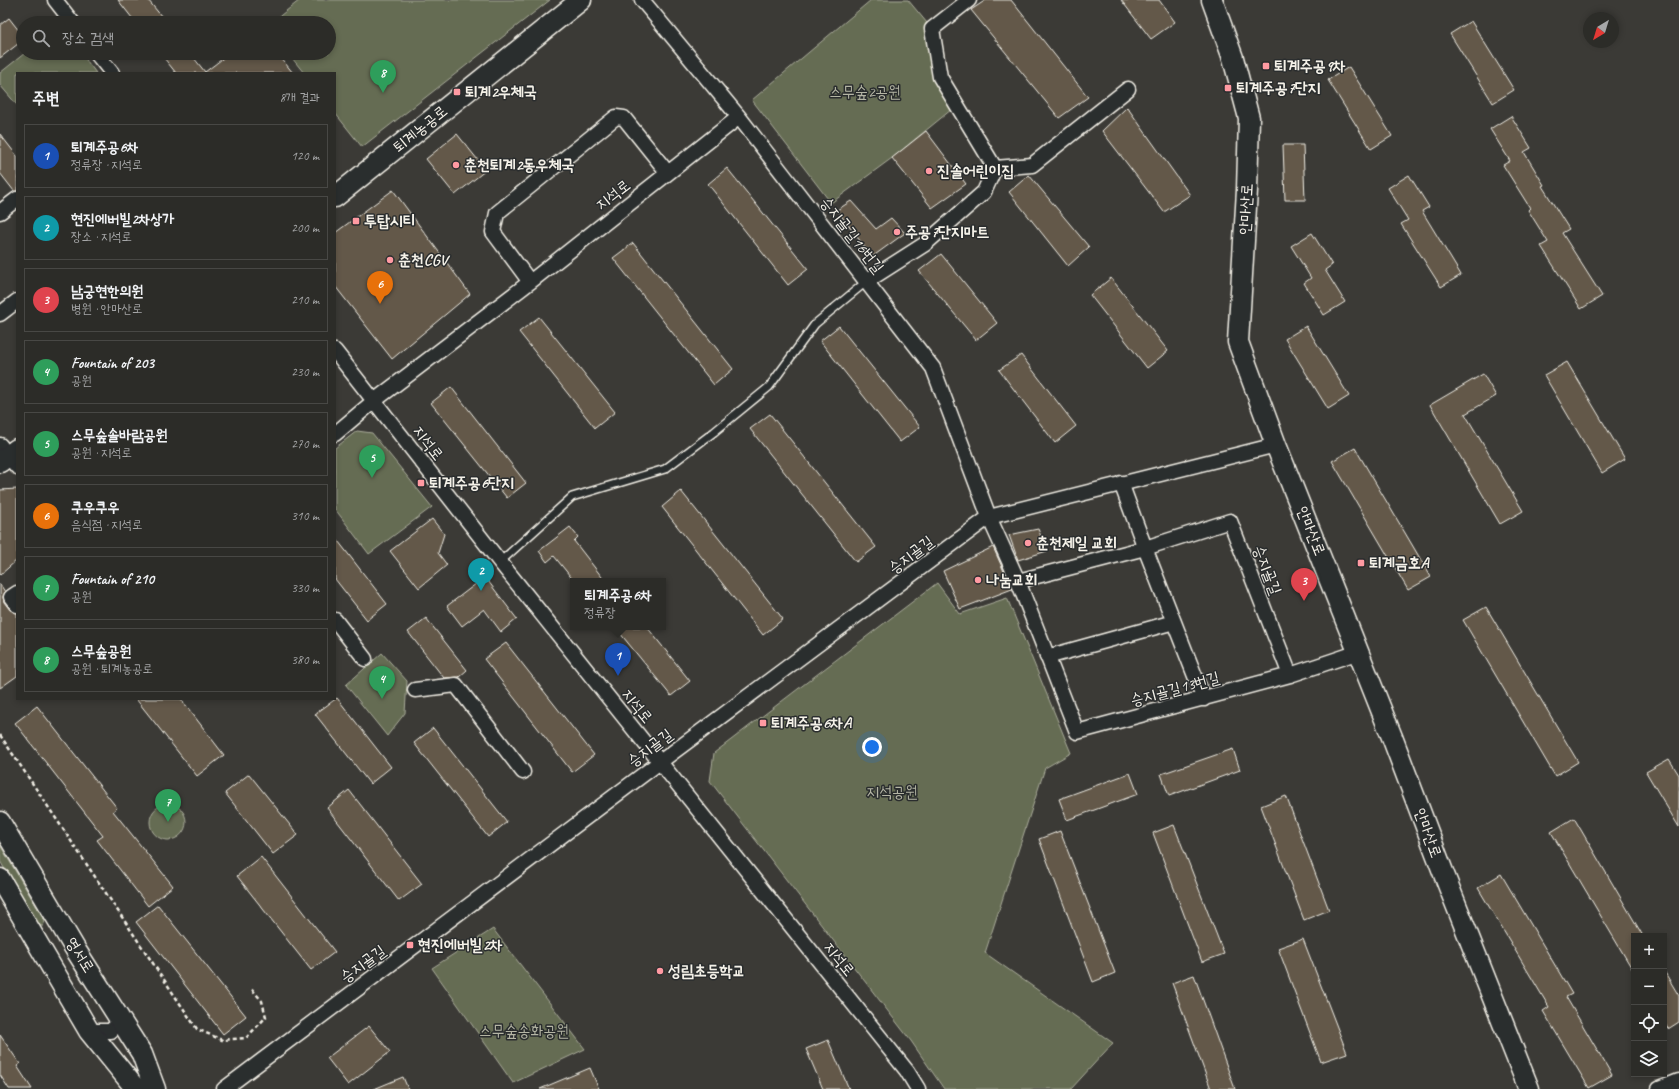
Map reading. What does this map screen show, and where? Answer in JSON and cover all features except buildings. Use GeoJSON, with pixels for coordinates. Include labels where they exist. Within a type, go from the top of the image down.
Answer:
{"type":"FeatureCollection","features":[{"type":"Feature","properties":{"kind":"street"},"geometry":{"type":"LineString","coordinates":[[55,0],[68,16]]}},
{"type":"Feature","properties":{"kind":"street","name":"퇴계농공로"},"geometry":{"type":"LineString","coordinates":[[336,196],[581,0]]}},
{"type":"Feature","properties":{"kind":"street","name":"승지골길16번길"},"geometry":{"type":"LineString","coordinates":[[642,0],[739,117],[933,368],[989,518]]}},
{"type":"Feature","properties":{"kind":"street"},"geometry":{"type":"LineString","coordinates":[[969,0],[932,29],[940,76],[994,168]]}},
{"type":"Feature","properties":{"kind":"street","name":"안마산로"},"geometry":{"type":"LineString","coordinates":[[1212,0],[1233,58],[1249,118],[1247,190],[1238,342],[1276,445],[1359,652],[1445,877],[1529,1089]]}},
{"type":"Feature","properties":{"kind":"street"},"geometry":{"type":"LineString","coordinates":[[102,60],[111,72]]}},
{"type":"Feature","properties":{"kind":"street"},"geometry":{"type":"LineString","coordinates":[[994,168],[1032,165],[1128,89]]}},
{"type":"Feature","properties":{"kind":"street"},"geometry":{"type":"LineString","coordinates":[[530,282],[493,232],[497,214],[616,117],[624,118],[668,174]]}},
{"type":"Feature","properties":{"kind":"street","name":"지석로"},"geometry":{"type":"LineString","coordinates":[[374,401],[530,282],[739,117]]}},
{"type":"Feature","properties":{"kind":"street"},"geometry":{"type":"LineString","coordinates":[[866,281],[925,244],[984,192],[994,168]]}},
{"type":"Feature","properties":{"kind":"street"},"geometry":{"type":"LineString","coordinates":[[0,212],[16,199]]}},
{"type":"Feature","properties":{"kind":"street"},"geometry":{"type":"LineString","coordinates":[[0,314],[16,302]]}},
{"type":"Feature","properties":{"kind":"street","name":"지석로"},"geometry":{"type":"LineString","coordinates":[[336,352],[500,562],[907,1071],[918,1089]]}},
{"type":"Feature","properties":{"kind":"street"},"geometry":{"type":"LineString","coordinates":[[336,433],[374,401]]}},
{"type":"Feature","properties":{"kind":"street","name":"승지골길"},"geometry":{"type":"LineString","coordinates":[[224,1089],[660,762],[989,518],[1121,483],[1276,445]]}},
{"type":"Feature","properties":{"kind":"street"},"geometry":{"type":"LineString","coordinates":[[1121,483],[1144,548],[1204,699]]}},
{"type":"Feature","properties":{"kind":"street","name":"승지골길13번길"},"geometry":{"type":"LineString","coordinates":[[989,518],[1018,581],[1077,732],[1290,675],[1359,652]]}},
{"type":"Feature","properties":{"kind":"street","name":"승지골길"},"geometry":{"type":"LineString","coordinates":[[1144,548],[1230,521],[1290,675]]}},
{"type":"Feature","properties":{"kind":"street"},"geometry":{"type":"LineString","coordinates":[[1018,581],[1144,548]]}},
{"type":"Feature","properties":{"kind":"street"},"geometry":{"type":"LineString","coordinates":[[16,594],[11,597],[16,604]]}},
{"type":"Feature","properties":{"kind":"street"},"geometry":{"type":"LineString","coordinates":[[336,621],[365,659]]}},
{"type":"Feature","properties":{"kind":"street"},"geometry":{"type":"LineString","coordinates":[[1047,657],[1174,622]]}},
{"type":"Feature","properties":{"kind":"street"},"geometry":{"type":"LineString","coordinates":[[415,690],[456,685],[523,772]]}},
{"type":"Feature","properties":{"kind":"street","name":"영서로"},"geometry":{"type":"LineString","coordinates":[[0,822],[77,952],[142,1054],[155,1089]]}},
{"type":"Feature","properties":{"kind":"street","name":"영서로"},"geometry":{"type":"LineString","coordinates":[[0,879],[89,1031],[136,1089]]}},
{"type":"Feature","properties":{"kind":"street"},"geometry":{"type":"LineString","coordinates":[[89,1031],[111,1031],[116,1025],[117,1015]]}},
{"type":"Feature","properties":{"kind":"street"},"geometry":{"type":"LineString","coordinates":[[1659,1089],[1679,1080]]}},
{"type":"Feature","properties":{"kind":"lane"},"geometry":{"type":"LineString","coordinates":[[500,562],[572,497],[665,469],[708,437],[769,387],[815,324],[866,281]]}},
{"type":"Feature","properties":{"kind":"path"},"geometry":{"type":"LineString","coordinates":[[0,735],[197,1030],[222,1040],[246,1038],[266,1017],[262,1001],[251,988]]}},
{"type":"Feature","properties":{"kind":"green space"},"geometry":{"type":"Polygon","coordinates":[[[300,0],[550,0],[362,147],[336,114],[336,72],[303,72],[294,60],[336,60],[336,16],[280,16],[300,0]]]}},
{"type":"Feature","properties":{"kind":"green space","name":"스무숲2공원"},"geometry":{"type":"Polygon","coordinates":[[[871,0],[908,0],[932,29],[940,77],[957,105],[892,158],[831,203],[752,100],[871,0]]]}},
{"type":"Feature","properties":{"kind":"green space"},"geometry":{"type":"Polygon","coordinates":[[[16,60],[86,60],[95,72],[16,72],[16,104],[0,85],[0,73],[16,60]]]}},
{"type":"Feature","properties":{"kind":"green space"},"geometry":{"type":"Polygon","coordinates":[[[357,431],[372,433],[432,507],[369,554],[336,510],[336,447],[357,431]]]}},
{"type":"Feature","properties":{"kind":"green space","name":"지석공원"},"geometry":{"type":"Polygon","coordinates":[[[937,583],[960,614],[1007,598],[1071,753],[1045,768],[985,953],[1113,1043],[1071,1089],[944,1089],[911,1041],[710,781],[714,753],[937,583]]]}},
{"type":"Feature","properties":{"kind":"green space"},"geometry":{"type":"Polygon","coordinates":[[[382,653],[407,681],[405,713],[387,736],[346,685],[382,653]]]}},
{"type":"Feature","properties":{"kind":"green space"},"geometry":{"type":"Polygon","coordinates":[[[168,804],[178,807],[183,812],[186,822],[183,832],[178,837],[168,840],[158,837],[153,832],[150,822],[153,812],[158,807],[168,804]]]}},
{"type":"Feature","properties":{"kind":"green space"},"geometry":{"type":"Polygon","coordinates":[[[0,845],[45,921],[43,926],[39,926],[35,921],[0,861],[0,845]]]}},
{"type":"Feature","properties":{"kind":"green space","name":"스무숲송화공원"},"geometry":{"type":"Polygon","coordinates":[[[493,929],[585,1049],[513,1083],[432,968],[493,929]]]}},
{"type":"Feature","properties":{"kind":"place","name":"퇴계주공9차"},"geometry":{"type":"Point","coordinates":[1266,66]}},
{"type":"Feature","properties":{"kind":"place","name":"퇴계주공7단지"},"geometry":{"type":"Point","coordinates":[1228,88]}},
{"type":"Feature","properties":{"kind":"place","name":"퇴계2우체국"},"geometry":{"type":"Point","coordinates":[457,92]}},
{"type":"Feature","properties":{"kind":"place","name":"스무숲공원"},"geometry":{"type":"Point","coordinates":[383,93]}},
{"type":"Feature","properties":{"kind":"place","name":"춘천퇴계2동우체국"},"geometry":{"type":"Point","coordinates":[456,165]}},
{"type":"Feature","properties":{"kind":"place","name":"진솔어린이집"},"geometry":{"type":"Point","coordinates":[929,171]}},
{"type":"Feature","properties":{"kind":"place","name":"투탑시티"},"geometry":{"type":"Point","coordinates":[356,221]}},
{"type":"Feature","properties":{"kind":"place","name":"주공7단지마트"},"geometry":{"type":"Point","coordinates":[897,232]}},
{"type":"Feature","properties":{"kind":"place","name":"춘천CGV"},"geometry":{"type":"Point","coordinates":[390,260]}},
{"type":"Feature","properties":{"kind":"place","name":"쿠우쿠우"},"geometry":{"type":"Point","coordinates":[380,304]}},
{"type":"Feature","properties":{"kind":"place","name":"스무숲솔바람공원"},"geometry":{"type":"Point","coordinates":[372,478]}},
{"type":"Feature","properties":{"kind":"place","name":"퇴계주공6단지"},"geometry":{"type":"Point","coordinates":[421,483]}},
{"type":"Feature","properties":{"kind":"place","name":"춘천제일 교회"},"geometry":{"type":"Point","coordinates":[1028,543]}},
{"type":"Feature","properties":{"kind":"place","name":"퇴계금호A"},"geometry":{"type":"Point","coordinates":[1361,563]}},
{"type":"Feature","properties":{"kind":"place","name":"나눔교회"},"geometry":{"type":"Point","coordinates":[978,580]}},
{"type":"Feature","properties":{"kind":"place","name":"현진에버빌2차상가"},"geometry":{"type":"Point","coordinates":[481,591]}},
{"type":"Feature","properties":{"kind":"place","name":"남궁현한의원"},"geometry":{"type":"Point","coordinates":[1304,601]}},
{"type":"Feature","properties":{"kind":"place","name":"퇴계주공6차"},"geometry":{"type":"Point","coordinates":[618,676]}},
{"type":"Feature","properties":{"kind":"place","name":"Fountain of 203"},"geometry":{"type":"Point","coordinates":[382,699]}},
{"type":"Feature","properties":{"kind":"place","name":"퇴계주공6차A"},"geometry":{"type":"Point","coordinates":[763,723]}},
{"type":"Feature","properties":{"kind":"place","name":"Fountain of 210"},"geometry":{"type":"Point","coordinates":[168,822]}},
{"type":"Feature","properties":{"kind":"place","name":"현진에버빌2차"},"geometry":{"type":"Point","coordinates":[410,945]}},
{"type":"Feature","properties":{"kind":"place","name":"성림초등학교"},"geometry":{"type":"Point","coordinates":[660,971]}}]}
